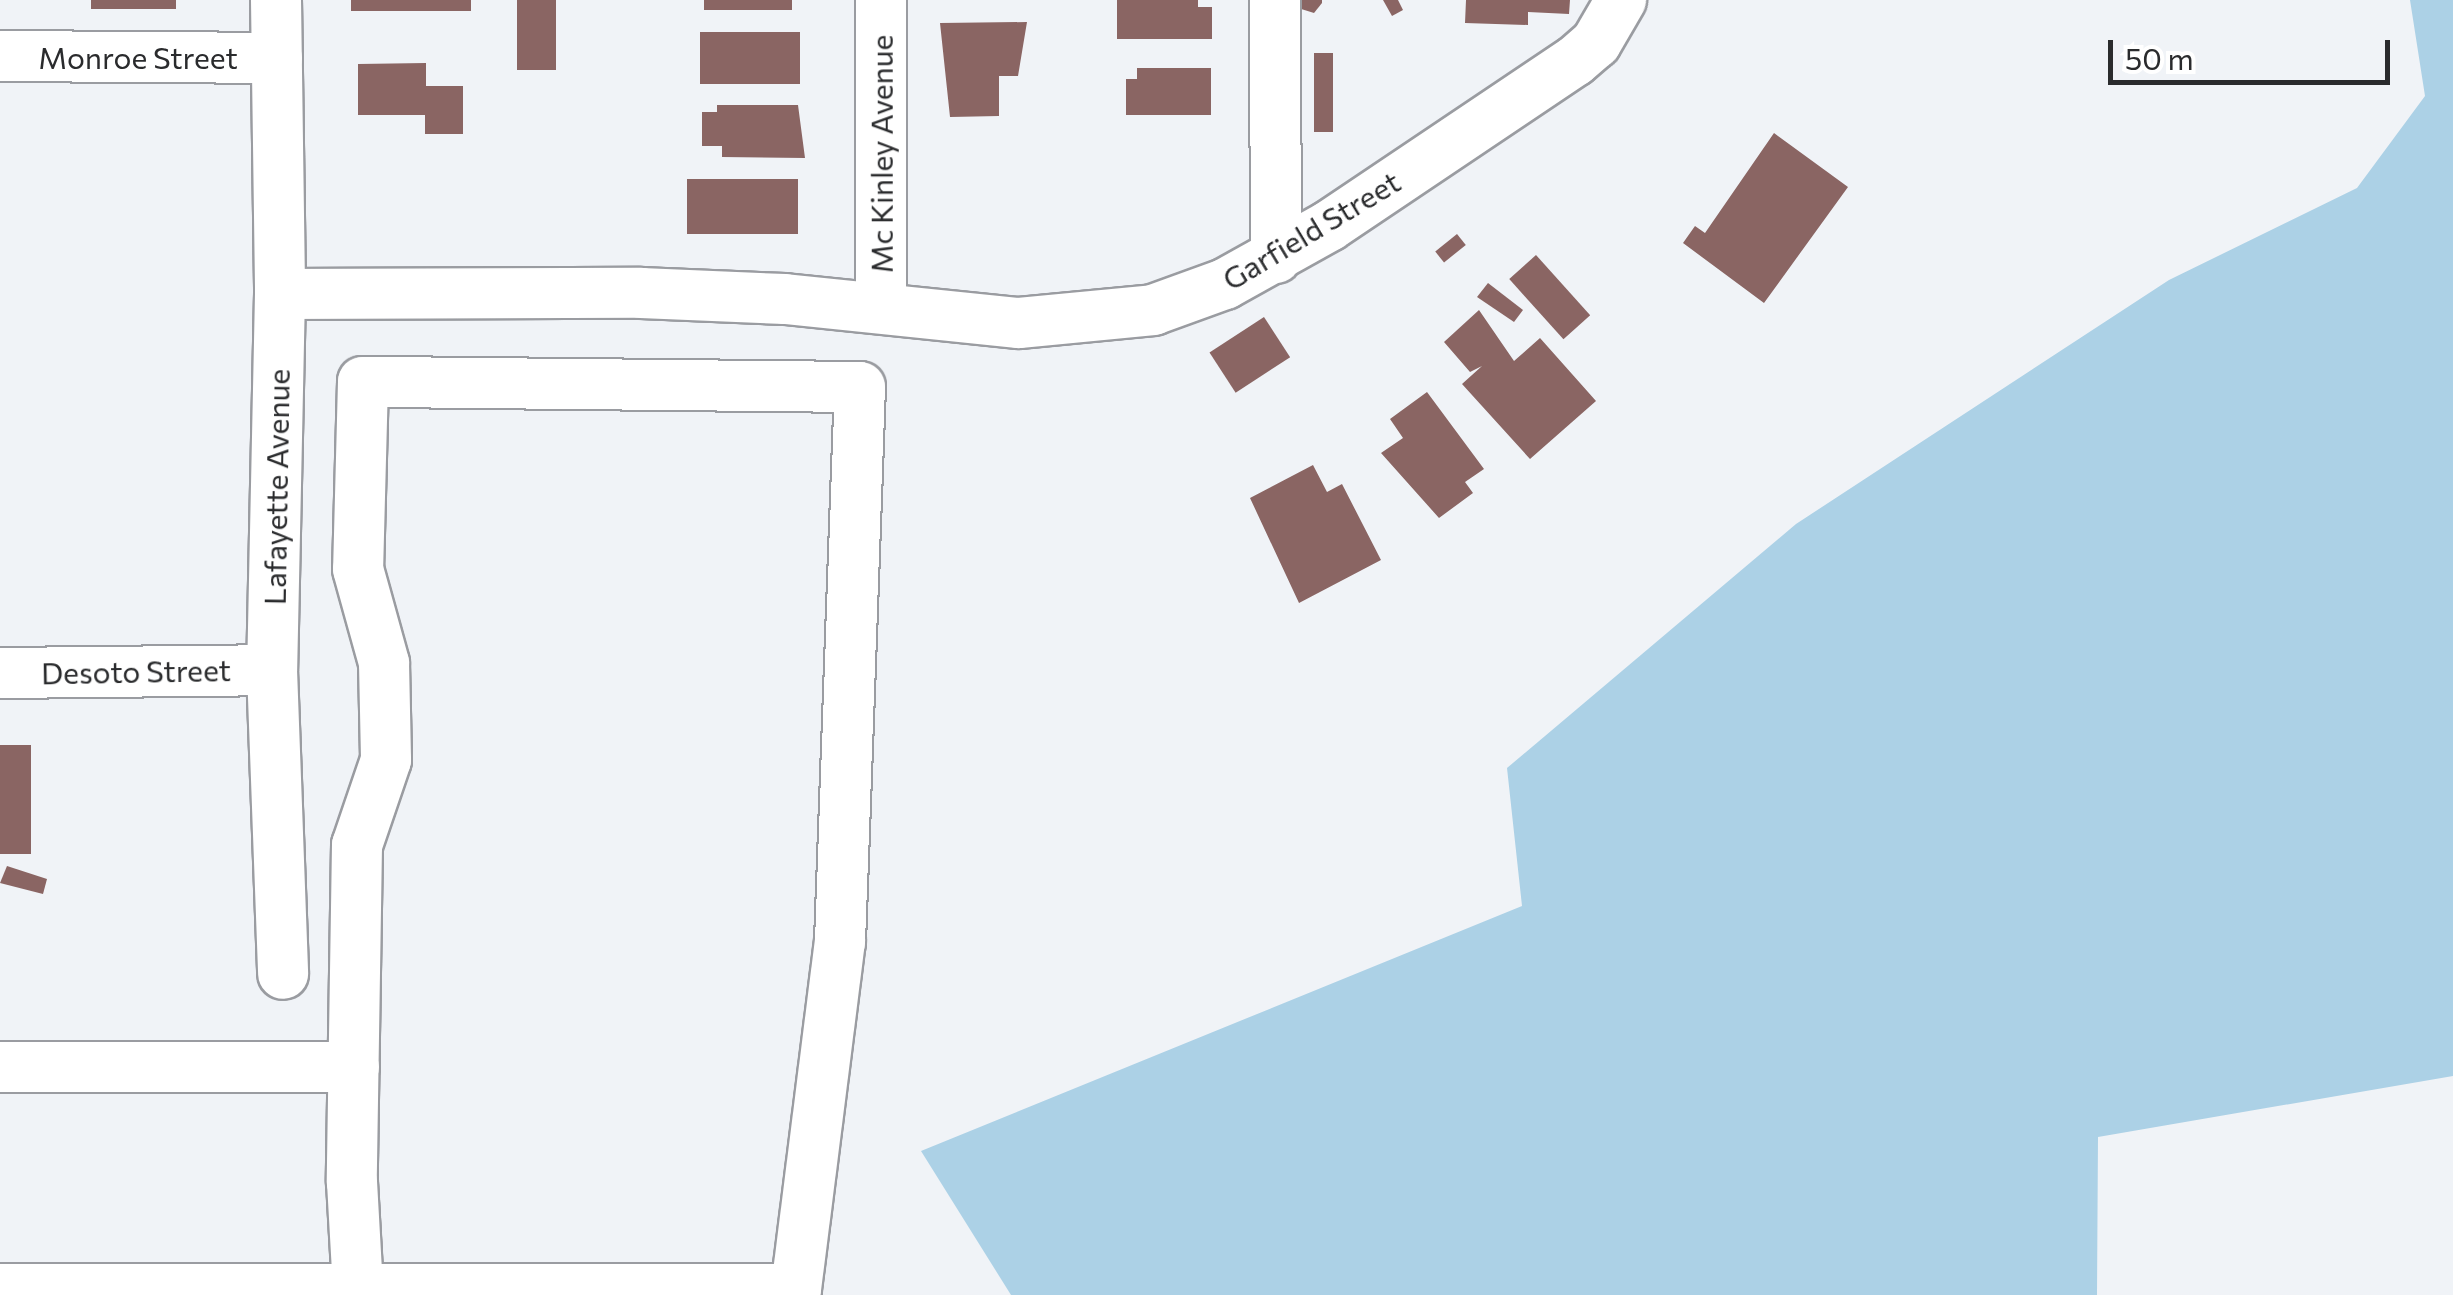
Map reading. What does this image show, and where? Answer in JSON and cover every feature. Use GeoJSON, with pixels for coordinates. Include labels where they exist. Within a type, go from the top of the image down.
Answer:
{"type":"FeatureCollection","features":[{"type":"Feature","properties":{"kind":"street","name":"Lafayette Avenue"},"geometry":{"type":"LineString","coordinates":[[276,0],[280,294],[272,670],[283,974]]}},
{"type":"Feature","properties":{"kind":"street","name":"Mc Kinley Avenue"},"geometry":{"type":"LineString","coordinates":[[881,308],[882,0]]}},
{"type":"Feature","properties":{"kind":"street"},"geometry":{"type":"LineString","coordinates":[[1275,0],[1276,258]]}},
{"type":"Feature","properties":{"kind":"street","name":"Garfield Street"},"geometry":{"type":"LineString","coordinates":[[280,294],[641,294],[881,308],[1019,323],[1100,320],[1153,310],[1276,258],[1575,60],[1596,42],[1621,0]]}},
{"type":"Feature","properties":{"kind":"street","name":"Monroe Street"},"geometry":{"type":"LineString","coordinates":[[0,56],[277,58]]}},
{"type":"Feature","properties":{"kind":"street"},"geometry":{"type":"LineString","coordinates":[[0,1289],[796,1290],[840,942],[860,386],[364,382],[358,570],[384,663],[386,760],[356,845],[354,1068],[358,1289]]}},
{"type":"Feature","properties":{"kind":"street","name":"Desoto Street"},"geometry":{"type":"LineString","coordinates":[[0,673],[272,670]]}},
{"type":"Feature","properties":{"kind":"street"},"geometry":{"type":"LineString","coordinates":[[0,1067],[354,1068]]}},
{"type":"Feature","properties":{"kind":"water"},"geometry":{"type":"Polygon","coordinates":[[[2410,0],[2453,0],[2453,1076],[2098,1137],[2097,1295],[1011,1295],[921,1151],[1522,906],[1507,768],[1796,524],[2169,280],[2357,188],[2425,96],[2410,0]]]}},
{"type":"Feature","properties":{"kind":"building"},"geometry":{"type":"Polygon","coordinates":[[[91,0],[176,0],[176,9],[91,9],[91,0]]]}},
{"type":"Feature","properties":{"kind":"building"},"geometry":{"type":"Polygon","coordinates":[[[351,0],[471,0],[471,11],[351,11],[351,0]]]}},
{"type":"Feature","properties":{"kind":"building"},"geometry":{"type":"Polygon","coordinates":[[[517,0],[556,0],[556,70],[517,70],[517,0]]]}},
{"type":"Feature","properties":{"kind":"building"},"geometry":{"type":"Polygon","coordinates":[[[704,0],[792,0],[792,10],[704,10],[704,0]]]}},
{"type":"Feature","properties":{"kind":"building"},"geometry":{"type":"Polygon","coordinates":[[[1117,0],[1198,0],[1198,7],[1212,7],[1212,39],[1117,39],[1117,0]]]}},
{"type":"Feature","properties":{"kind":"building"},"geometry":{"type":"Polygon","coordinates":[[[1298,0],[1322,3],[1314,13],[1298,8],[1298,0]]]}},
{"type":"Feature","properties":{"kind":"building"},"geometry":{"type":"Polygon","coordinates":[[[1383,0],[1398,0],[1403,10],[1392,16],[1383,0]]]}},
{"type":"Feature","properties":{"kind":"building"},"geometry":{"type":"Polygon","coordinates":[[[1466,0],[1570,0],[1569,14],[1528,12],[1528,25],[1465,23],[1466,0]]]}},
{"type":"Feature","properties":{"kind":"building"},"geometry":{"type":"Polygon","coordinates":[[[1027,22],[1018,76],[999,76],[999,116],[950,117],[940,23],[1027,22]]]}},
{"type":"Feature","properties":{"kind":"building"},"geometry":{"type":"Polygon","coordinates":[[[700,32],[800,32],[800,84],[700,84],[700,32]]]}},
{"type":"Feature","properties":{"kind":"building"},"geometry":{"type":"Polygon","coordinates":[[[1314,53],[1333,53],[1333,132],[1314,132],[1314,53]]]}},
{"type":"Feature","properties":{"kind":"building"},"geometry":{"type":"Polygon","coordinates":[[[426,63],[426,86],[463,86],[463,134],[425,134],[425,115],[358,115],[358,64],[426,63]]]}},
{"type":"Feature","properties":{"kind":"building"},"geometry":{"type":"Polygon","coordinates":[[[1137,68],[1211,68],[1211,115],[1126,115],[1126,79],[1137,79],[1137,68]]]}},
{"type":"Feature","properties":{"kind":"building"},"geometry":{"type":"Polygon","coordinates":[[[717,105],[798,105],[805,158],[722,157],[722,146],[702,146],[702,112],[717,112],[717,105]]]}},
{"type":"Feature","properties":{"kind":"building"},"geometry":{"type":"Polygon","coordinates":[[[1774,133],[1848,187],[1764,303],[1683,243],[1695,226],[1705,233],[1774,133]]]}},
{"type":"Feature","properties":{"kind":"building"},"geometry":{"type":"Polygon","coordinates":[[[687,179],[798,179],[798,234],[687,234],[687,179]]]}},
{"type":"Feature","properties":{"kind":"building"},"geometry":{"type":"Polygon","coordinates":[[[1457,234],[1466,245],[1444,263],[1435,252],[1457,234]]]}},
{"type":"Feature","properties":{"kind":"building"},"geometry":{"type":"Polygon","coordinates":[[[1536,255],[1590,315],[1563,339],[1509,279],[1536,255]]]}},
{"type":"Feature","properties":{"kind":"building"},"geometry":{"type":"Polygon","coordinates":[[[1488,283],[1523,310],[1514,322],[1477,297],[1488,283]]]}},
{"type":"Feature","properties":{"kind":"building"},"geometry":{"type":"Polygon","coordinates":[[[1479,310],[1514,361],[1540,338],[1596,401],[1530,459],[1462,384],[1482,366],[1470,372],[1444,342],[1479,310]]]}},
{"type":"Feature","properties":{"kind":"building"},"geometry":{"type":"Polygon","coordinates":[[[1264,317],[1290,357],[1236,393],[1209,352],[1264,317]]]}},
{"type":"Feature","properties":{"kind":"building"},"geometry":{"type":"Polygon","coordinates":[[[1427,392],[1484,469],[1465,482],[1473,493],[1439,518],[1381,453],[1403,438],[1390,419],[1427,392]]]}},
{"type":"Feature","properties":{"kind":"building"},"geometry":{"type":"Polygon","coordinates":[[[1313,465],[1327,492],[1342,484],[1381,560],[1299,603],[1250,498],[1313,465]]]}},
{"type":"Feature","properties":{"kind":"building"},"geometry":{"type":"Polygon","coordinates":[[[0,745],[31,745],[31,854],[0,854],[0,745]]]}},
{"type":"Feature","properties":{"kind":"building"},"geometry":{"type":"Polygon","coordinates":[[[7,866],[47,879],[43,894],[0,883],[7,866]]]}}]}
